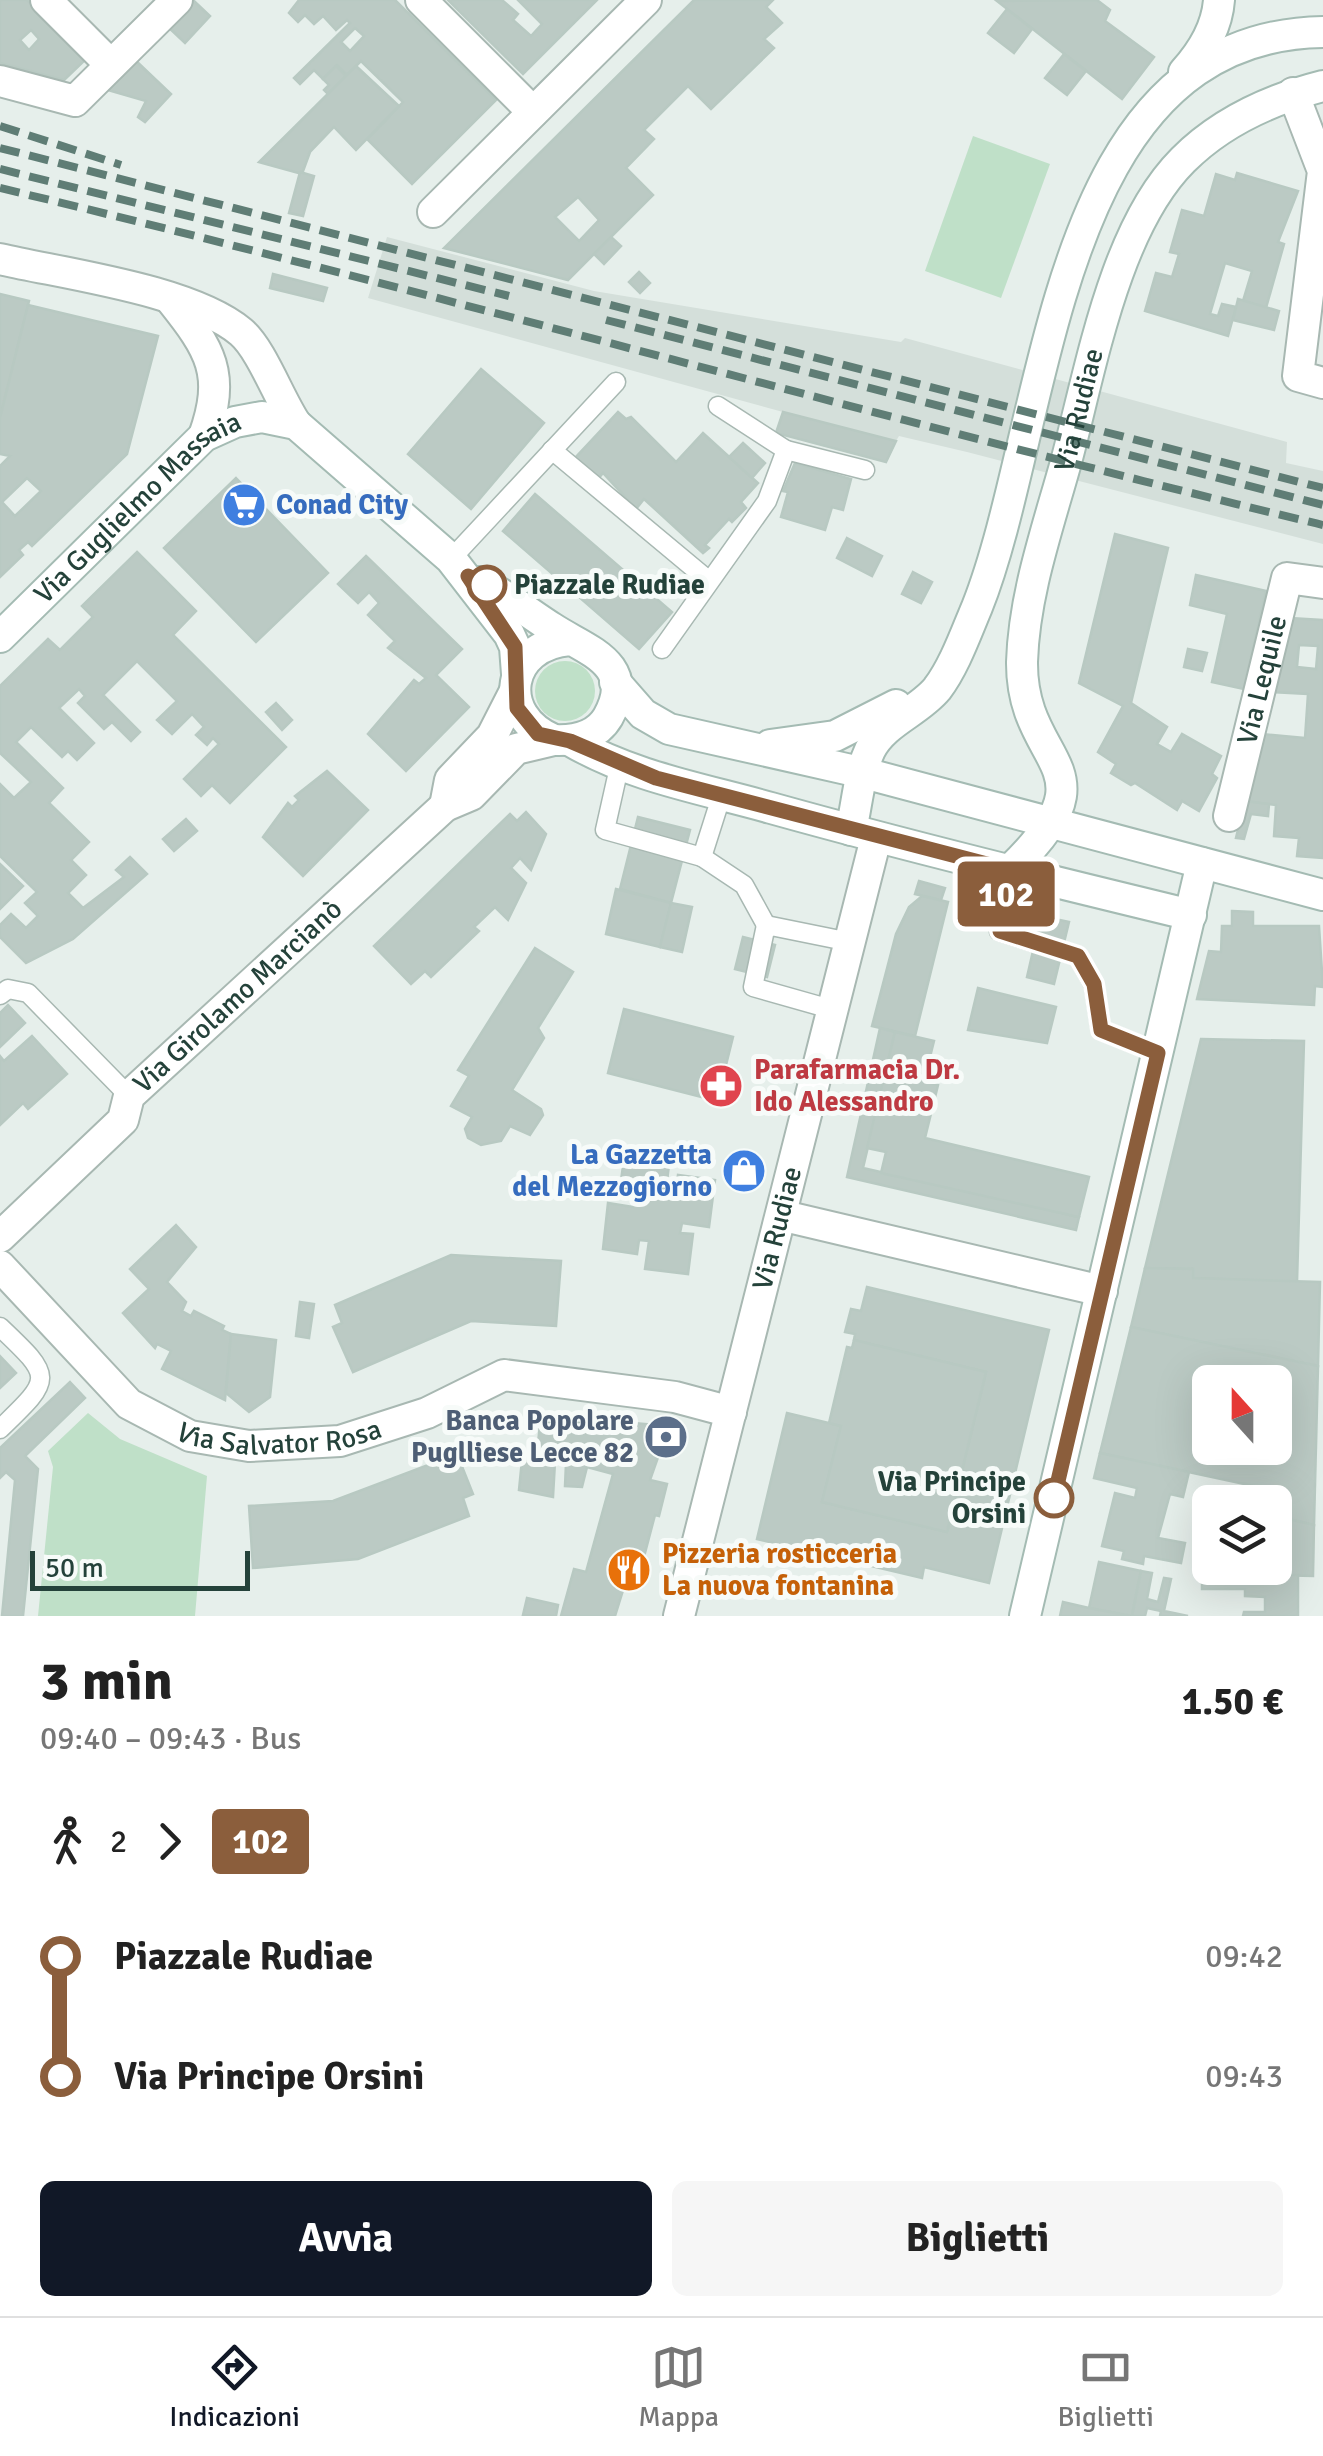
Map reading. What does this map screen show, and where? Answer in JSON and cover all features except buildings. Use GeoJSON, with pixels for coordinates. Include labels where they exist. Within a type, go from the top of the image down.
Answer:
{"type":"FeatureCollection","features":[{"type":"Feature","properties":{"kind":"main road"},"geometry":{"type":"LineString","coordinates":[[46,0],[111,65]]}},
{"type":"Feature","properties":{"kind":"main road"},"geometry":{"type":"LineString","coordinates":[[0,81],[75,101],[176,0]]}},
{"type":"Feature","properties":{"kind":"main road"},"geometry":{"type":"LineString","coordinates":[[421,0],[533,112]]}},
{"type":"Feature","properties":{"kind":"main road"},"geometry":{"type":"LineString","coordinates":[[434,212],[646,0]]}},
{"type":"Feature","properties":{"kind":"main road"},"geometry":{"type":"LineString","coordinates":[[1164,94],[1199,56],[1218,18],[1219,0]]}},
{"type":"Feature","properties":{"kind":"main road","name":"Via Rudiae"},"geometry":{"type":"LineString","coordinates":[[864,773],[870,750],[882,734],[936,689],[978,605],[1066,284],[1102,186],[1128,138],[1164,94],[1226,53],[1268,38],[1323,32]]}},
{"type":"Feature","properties":{"kind":"main road","name":"Via Rudiae"},"geometry":{"type":"LineString","coordinates":[[1053,821],[1063,797],[1062,775],[1028,712],[1023,690],[1025,615],[1110,302],[1146,209],[1183,160],[1241,118],[1293,94],[1323,86]]}},
{"type":"Feature","properties":{"kind":"main road"},"geometry":{"type":"LineString","coordinates":[[1293,94],[1323,171],[1298,376],[1323,383]]}},
{"type":"Feature","properties":{"kind":"main road"},"geometry":{"type":"LineString","coordinates":[[0,258],[169,298],[242,333],[296,424],[460,567],[570,640],[600,654],[615,682],[642,714],[669,730],[864,773],[1323,894]]}},
{"type":"Feature","properties":{"kind":"main road"},"geometry":{"type":"LineString","coordinates":[[169,298],[206,348],[216,376],[217,400],[204,436]]}},
{"type":"Feature","properties":{"kind":"main road"},"geometry":{"type":"LineString","coordinates":[[216,376],[238,402],[262,418]]}},
{"type":"Feature","properties":{"kind":"main road","name":"Via Guglielmo Massaia"},"geometry":{"type":"LineString","coordinates":[[0,637],[204,436],[235,422],[262,418],[296,424]]}},
{"type":"Feature","properties":{"kind":"main road"},"geometry":{"type":"LineString","coordinates":[[460,567],[509,634],[526,722],[562,741],[656,778],[1191,915]]}},
{"type":"Feature","properties":{"kind":"main road","name":"Via Lequile"},"geometry":{"type":"LineString","coordinates":[[1229,816],[1287,578],[1323,584]]}},
{"type":"Feature","properties":{"kind":"main road"},"geometry":{"type":"LineString","coordinates":[[516,683],[538,648],[570,640]]}},
{"type":"Feature","properties":{"kind":"main road","name":"Via Rudiae"},"geometry":{"type":"LineString","coordinates":[[735,746],[788,744],[835,736],[904,701],[950,664]]}},
{"type":"Feature","properties":{"kind":"main road"},"geometry":{"type":"LineString","coordinates":[[562,741],[590,734],[606,721],[614,702],[615,682]]}},
{"type":"Feature","properties":{"kind":"main road","name":"Via Girolamo Marcianò"},"geometry":{"type":"LineString","coordinates":[[445,806],[450,780],[492,736],[516,683]]}},
{"type":"Feature","properties":{"kind":"main road","name":"Via Girolamo Marcianò"},"geometry":{"type":"LineString","coordinates":[[0,1236],[123,1120],[129,1096],[445,806],[471,795],[516,749],[562,741]]}},
{"type":"Feature","properties":{"kind":"main road"},"geometry":{"type":"LineString","coordinates":[[863,834],[864,773]]}},
{"type":"Feature","properties":{"kind":"main road"},"geometry":{"type":"LineString","coordinates":[[1010,870],[1053,821]]}},
{"type":"Feature","properties":{"kind":"main road","name":"Via Rudiae"},"geometry":{"type":"LineString","coordinates":[[679,1616],[784,1216],[850,942],[863,834]]}},
{"type":"Feature","properties":{"kind":"main road"},"geometry":{"type":"LineString","coordinates":[[1025,1616],[1202,863]]}},
{"type":"Feature","properties":{"kind":"main road"},"geometry":{"type":"LineString","coordinates":[[784,1216],[1102,1291]]}},
{"type":"Feature","properties":{"kind":"main road","name":"Via Salvator Rosa"},"geometry":{"type":"LineString","coordinates":[[0,1266],[129,1404],[190,1436],[248,1446],[340,1441],[427,1413],[504,1375],[675,1397],[732,1412]]}},
{"type":"Feature","properties":{"kind":"lane"},"geometry":{"type":"LineString","coordinates":[[460,567],[552,450],[616,382]]}},
{"type":"Feature","properties":{"kind":"lane"},"geometry":{"type":"LineString","coordinates":[[718,406],[786,450],[865,470]]}},
{"type":"Feature","properties":{"kind":"lane"},"geometry":{"type":"LineString","coordinates":[[552,450],[708,580]]}},
{"type":"Feature","properties":{"kind":"lane"},"geometry":{"type":"LineString","coordinates":[[662,650],[767,501],[786,450]]}},
{"type":"Feature","properties":{"kind":"lane"},"geometry":{"type":"LineString","coordinates":[[620,763],[605,830],[702,857],[744,885],[766,925],[753,987],[834,1010]]}},
{"type":"Feature","properties":{"kind":"lane"},"geometry":{"type":"LineString","coordinates":[[702,857],[722,794]]}},
{"type":"Feature","properties":{"kind":"lane"},"geometry":{"type":"LineString","coordinates":[[1010,870],[1000,931],[1078,956],[1094,984],[1101,1030],[1158,1053]]}},
{"type":"Feature","properties":{"kind":"lane"},"geometry":{"type":"LineString","coordinates":[[766,925],[850,942]]}},
{"type":"Feature","properties":{"kind":"lane"},"geometry":{"type":"LineString","coordinates":[[0,995],[8,989],[28,993],[129,1096]]}},
{"type":"Feature","properties":{"kind":"lane"},"geometry":{"type":"LineString","coordinates":[[0,1327],[37,1362],[42,1375],[36,1394],[0,1429]]}},
{"type":"Feature","properties":{"kind":"shaded area"},"geometry":{"type":"Polygon","coordinates":[[[387,237],[594,291],[901,342],[905,338],[1287,442],[1286,463],[1323,471],[1323,544],[967,452],[899,436],[896,441],[783,412],[368,298],[387,237]]]}},
{"type":"Feature","properties":{"kind":"green space"},"geometry":{"type":"Polygon","coordinates":[[[973,136],[1050,164],[1001,298],[925,271],[973,136]]]}},
{"type":"Feature","properties":{"kind":"green space"},"geometry":{"type":"Polygon","coordinates":[[[565,661],[586,670],[595,691],[586,712],[565,721],[544,712],[535,691],[544,670],[565,661]]]}},
{"type":"Feature","properties":{"kind":"green space"},"geometry":{"type":"Polygon","coordinates":[[[88,1413],[120,1439],[207,1476],[195,1616],[38,1616],[53,1467],[48,1451],[88,1413]]]}},
{"type":"Feature","properties":{"kind":"railway"},"geometry":{"type":"LineString","coordinates":[[0,126],[121,165]]}},
{"type":"Feature","properties":{"kind":"railway"},"geometry":{"type":"LineString","coordinates":[[0,148],[1323,488]]}},
{"type":"Feature","properties":{"kind":"railway"},"geometry":{"type":"LineString","coordinates":[[0,169],[509,296]]}},
{"type":"Feature","properties":{"kind":"railway"},"geometry":{"type":"LineString","coordinates":[[0,188],[1323,525]]}},
{"type":"Feature","properties":{"kind":"railway"},"geometry":{"type":"LineString","coordinates":[[606,320],[1323,505]]}},
{"type":"Feature","properties":{"kind":"bus line","name":"102"},"geometry":{"type":"LineString","coordinates":[[487,585],[468,576],[495,610],[515,647],[517,708],[538,734],[570,741],[656,778],[1010,870],[1000,931],[1078,956],[1094,984],[1101,1030],[1158,1053],[1054,1498]]}},
{"type":"Feature","properties":{"kind":"place","name":"Conad City"},"geometry":{"type":"Point","coordinates":[244,505]}},
{"type":"Feature","properties":{"kind":"place","name":"Piazzale Rudiae"},"geometry":{"type":"Point","coordinates":[487,585]}},
{"type":"Feature","properties":{"kind":"place","name":"Parafarmacia Dr. Ido Alessandro"},"geometry":{"type":"Point","coordinates":[721,1086]}},
{"type":"Feature","properties":{"kind":"place","name":"La Gazzetta del Mezzogiorno"},"geometry":{"type":"Point","coordinates":[744,1171]}},
{"type":"Feature","properties":{"kind":"place","name":"Banca Popolare Puglliese Lecce 82"},"geometry":{"type":"Point","coordinates":[666,1437]}},
{"type":"Feature","properties":{"kind":"place","name":"Via Principe Orsini"},"geometry":{"type":"Point","coordinates":[1054,1498]}},
{"type":"Feature","properties":{"kind":"place","name":"Pizzeria rosticceria La nuova fontanina"},"geometry":{"type":"Point","coordinates":[629,1570]}}]}
